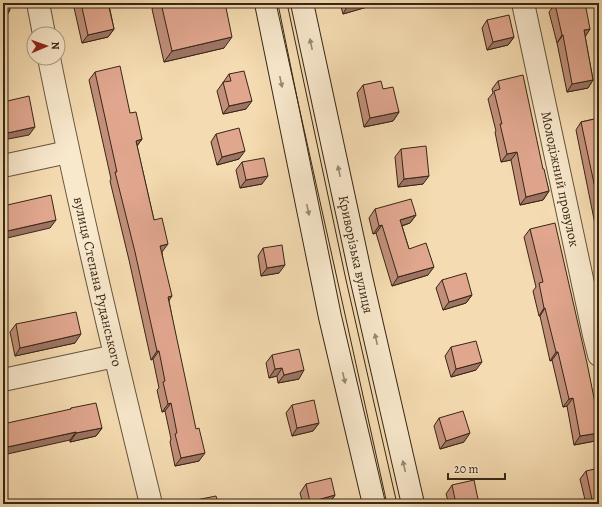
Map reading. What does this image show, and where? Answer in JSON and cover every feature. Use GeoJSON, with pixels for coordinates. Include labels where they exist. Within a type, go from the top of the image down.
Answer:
{"type":"FeatureCollection","features":[{"type":"Feature","properties":{"kind":"street"},"geometry":{"type":"LineString","coordinates":[[38,3],[42,26]]}},
{"type":"Feature","properties":{"kind":"street"},"geometry":{"type":"LineString","coordinates":[[266,3],[330,317],[374,504]]}},
{"type":"Feature","properties":{"kind":"street","name":"Криворізька вулиця"},"geometry":{"type":"LineString","coordinates":[[302,3],[361,277],[413,504]]}},
{"type":"Feature","properties":{"kind":"street","name":"Молодіжний провулок"},"geometry":{"type":"LineString","coordinates":[[523,3],[599,355]]}},
{"type":"Feature","properties":{"kind":"street","name":"вулиця Степана Руданського"},"geometry":{"type":"LineString","coordinates":[[51,66],[68,152],[151,504]]}},
{"type":"Feature","properties":{"kind":"street"},"geometry":{"type":"LineString","coordinates":[[3,166],[68,152]]}},
{"type":"Feature","properties":{"kind":"street"},"geometry":{"type":"LineString","coordinates":[[3,380],[115,356]]}},
{"type":"Feature","properties":{"kind":"building"},"geometry":{"type":"Polygon","coordinates":[[[3,3],[9,3],[10,10],[3,12],[3,3]]]}},
{"type":"Feature","properties":{"kind":"building"},"geometry":{"type":"Polygon","coordinates":[[[81,3],[108,3],[114,29],[88,35],[81,3]]]}},
{"type":"Feature","properties":{"kind":"building"},"geometry":{"type":"Polygon","coordinates":[[[161,3],[225,3],[232,37],[172,51],[161,3]]]}},
{"type":"Feature","properties":{"kind":"building"},"geometry":{"type":"Polygon","coordinates":[[[585,3],[590,29],[584,30],[593,80],[572,84],[563,35],[555,4],[585,3]]]}},
{"type":"Feature","properties":{"kind":"building"},"geometry":{"type":"Polygon","coordinates":[[[509,15],[514,37],[493,42],[487,20],[509,15]]]}},
{"type":"Feature","properties":{"kind":"building"},"geometry":{"type":"Polygon","coordinates":[[[120,66],[130,113],[136,112],[142,139],[136,141],[154,220],[162,218],[168,244],[160,246],[172,296],[168,297],[196,429],[199,428],[205,453],[181,458],[175,434],[177,433],[171,403],[168,404],[163,382],[165,381],[159,351],[157,351],[115,172],[117,172],[95,72],[120,66]]]}},
{"type":"Feature","properties":{"kind":"building"},"geometry":{"type":"Polygon","coordinates":[[[244,71],[252,101],[229,106],[223,82],[231,81],[229,74],[244,71]]]}},
{"type":"Feature","properties":{"kind":"building"},"geometry":{"type":"Polygon","coordinates":[[[523,75],[549,191],[526,197],[517,152],[507,154],[494,91],[500,89],[498,81],[523,75]]]}},
{"type":"Feature","properties":{"kind":"building"},"geometry":{"type":"Polygon","coordinates":[[[381,81],[383,89],[393,87],[399,112],[370,118],[363,85],[381,81]]]}},
{"type":"Feature","properties":{"kind":"building"},"geometry":{"type":"Polygon","coordinates":[[[29,96],[35,127],[3,134],[3,102],[29,96]]]}},
{"type":"Feature","properties":{"kind":"building"},"geometry":{"type":"Polygon","coordinates":[[[599,118],[599,207],[581,122],[599,118]]]}},
{"type":"Feature","properties":{"kind":"building"},"geometry":{"type":"Polygon","coordinates":[[[239,128],[245,151],[222,157],[216,134],[239,128]]]}},
{"type":"Feature","properties":{"kind":"building"},"geometry":{"type":"Polygon","coordinates":[[[426,146],[429,176],[404,179],[401,149],[426,146]]]}},
{"type":"Feature","properties":{"kind":"building"},"geometry":{"type":"Polygon","coordinates":[[[264,158],[268,176],[246,180],[242,162],[264,158]]]}},
{"type":"Feature","properties":{"kind":"building"},"geometry":{"type":"Polygon","coordinates":[[[51,195],[56,220],[3,232],[3,206],[51,195]]]}},
{"type":"Feature","properties":{"kind":"building"},"geometry":{"type":"Polygon","coordinates":[[[411,199],[416,215],[400,220],[409,249],[426,243],[434,267],[398,277],[382,225],[379,226],[375,209],[411,199]]]}},
{"type":"Feature","properties":{"kind":"building"},"geometry":{"type":"Polygon","coordinates":[[[555,223],[587,363],[599,423],[599,433],[580,436],[573,398],[569,399],[558,352],[556,352],[544,308],[539,283],[543,282],[530,229],[555,223]]]}},
{"type":"Feature","properties":{"kind":"building"},"geometry":{"type":"Polygon","coordinates":[[[282,245],[285,265],[267,268],[263,248],[282,245]]]}},
{"type":"Feature","properties":{"kind":"building"},"geometry":{"type":"Polygon","coordinates":[[[466,273],[472,295],[449,302],[442,280],[466,273]]]}},
{"type":"Feature","properties":{"kind":"building"},"geometry":{"type":"Polygon","coordinates":[[[76,312],[81,334],[20,348],[16,324],[76,312]]]}},
{"type":"Feature","properties":{"kind":"building"},"geometry":{"type":"Polygon","coordinates":[[[476,341],[482,362],[456,369],[451,347],[476,341]]]}},
{"type":"Feature","properties":{"kind":"building"},"geometry":{"type":"Polygon","coordinates":[[[299,349],[304,370],[284,375],[282,368],[275,369],[272,355],[299,349]]]}},
{"type":"Feature","properties":{"kind":"building"},"geometry":{"type":"Polygon","coordinates":[[[314,400],[319,423],[297,428],[292,405],[314,400]]]}},
{"type":"Feature","properties":{"kind":"building"},"geometry":{"type":"Polygon","coordinates":[[[96,403],[102,428],[76,432],[3,448],[3,424],[96,403]]]}},
{"type":"Feature","properties":{"kind":"building"},"geometry":{"type":"Polygon","coordinates":[[[463,411],[470,433],[446,441],[439,418],[463,411]]]}},
{"type":"Feature","properties":{"kind":"building"},"geometry":{"type":"Polygon","coordinates":[[[599,468],[599,504],[593,504],[586,471],[599,468]]]}},
{"type":"Feature","properties":{"kind":"building"},"geometry":{"type":"Polygon","coordinates":[[[331,478],[335,495],[310,502],[306,484],[331,478]]]}},
{"type":"Feature","properties":{"kind":"building"},"geometry":{"type":"Polygon","coordinates":[[[474,480],[479,504],[456,504],[452,485],[474,480]]]}},
{"type":"Feature","properties":{"kind":"building"},"geometry":{"type":"Polygon","coordinates":[[[216,496],[218,504],[191,504],[191,501],[216,496]]]}},
{"type":"Feature","properties":{"kind":"tram line"},"geometry":{"type":"LineString","coordinates":[[276,3],[387,504]]}},
{"type":"Feature","properties":{"kind":"tram line"},"geometry":{"type":"LineString","coordinates":[[287,3],[346,280],[397,504]]}}]}
